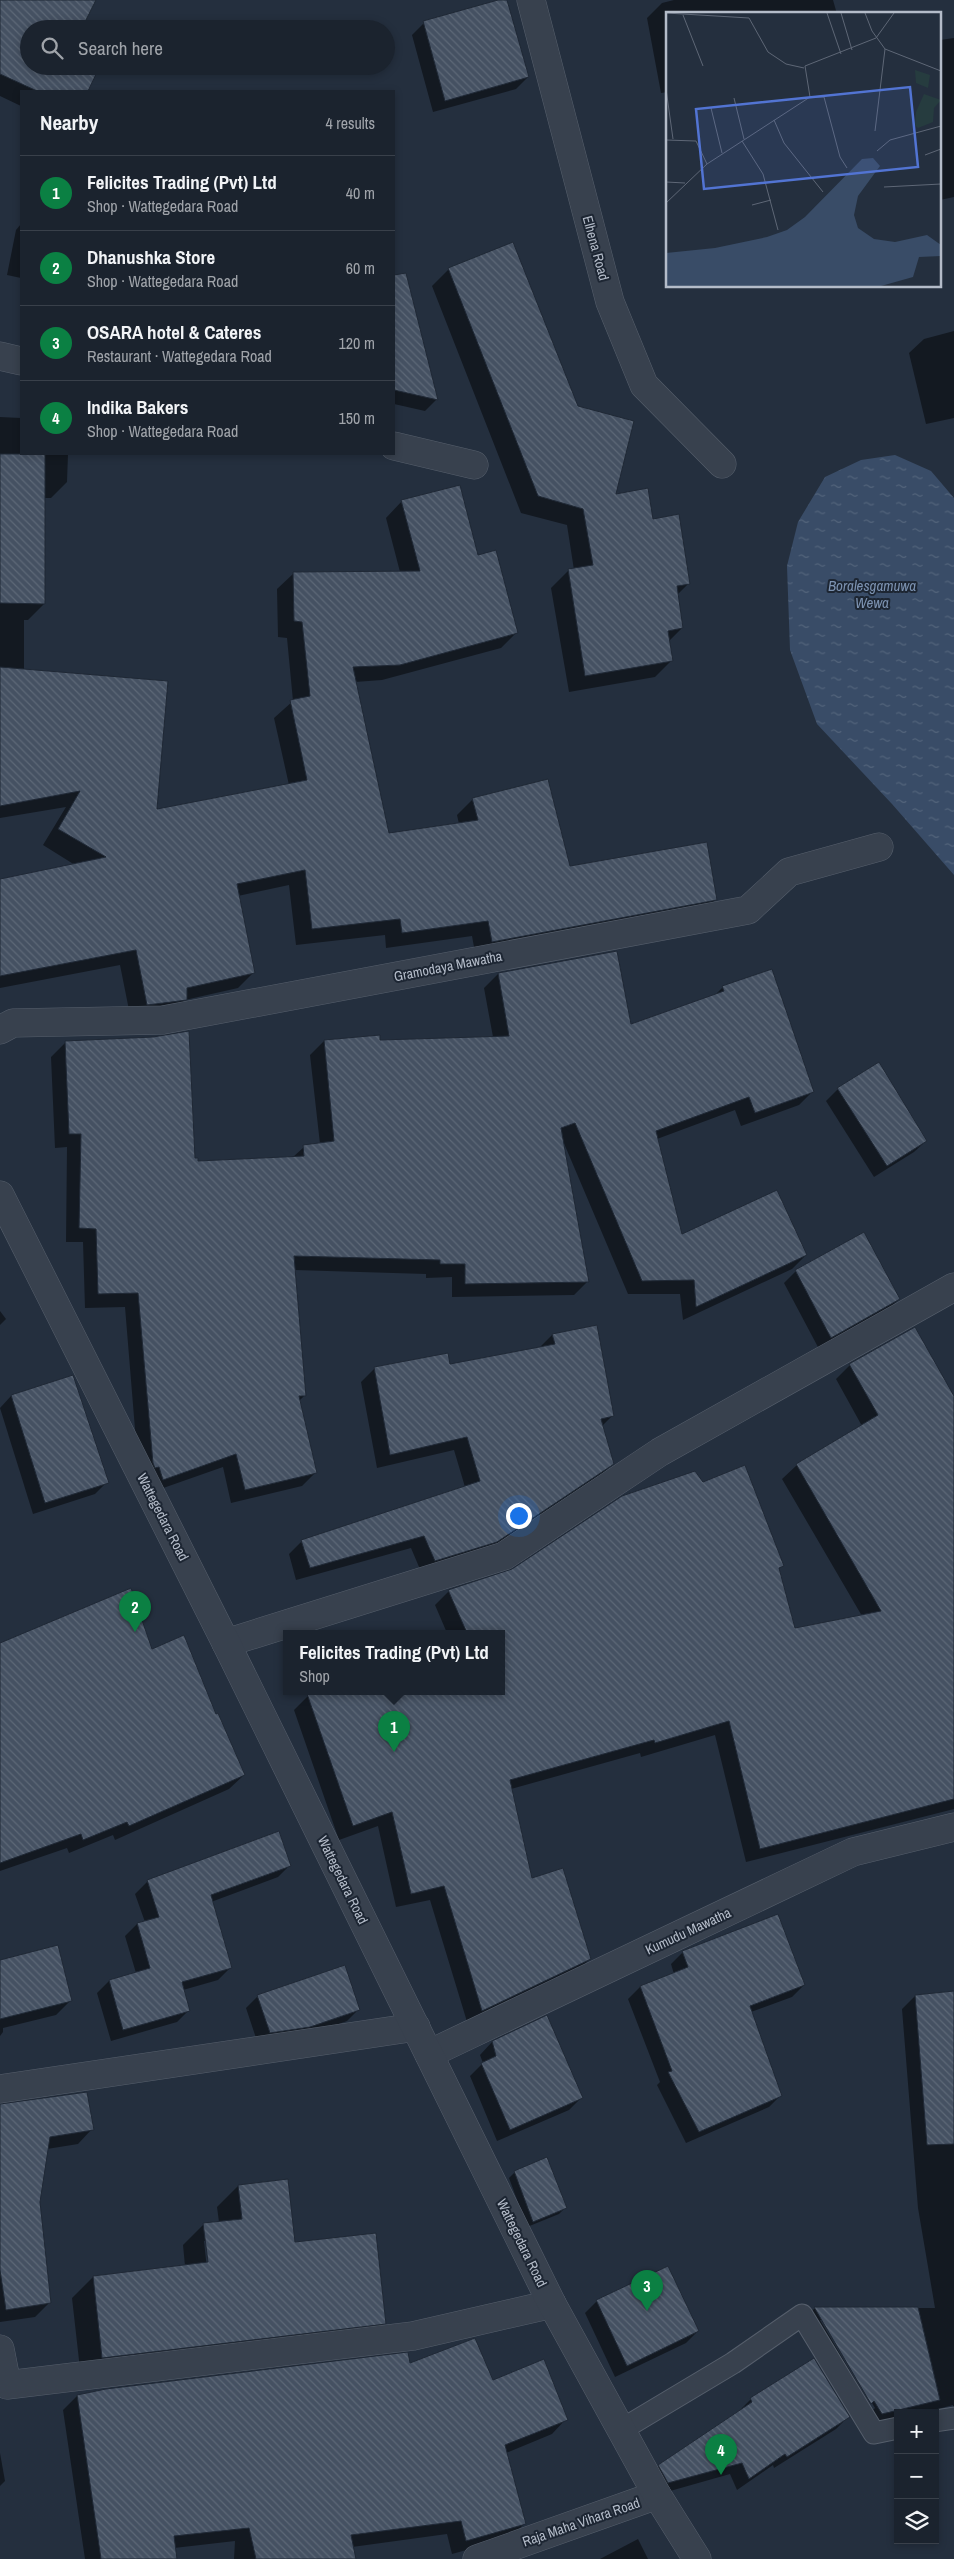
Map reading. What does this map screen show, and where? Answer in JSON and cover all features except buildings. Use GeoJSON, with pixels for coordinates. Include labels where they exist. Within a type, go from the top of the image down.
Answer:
{"type":"FeatureCollection","features":[{"type":"Feature","properties":{"kind":"street","name":"Elhena Road"},"geometry":{"type":"LineString","coordinates":[[530,0],[610,302],[644,385],[722,464]]}},
{"type":"Feature","properties":{"kind":"street"},"geometry":{"type":"LineString","coordinates":[[0,356],[20,361]]}},
{"type":"Feature","properties":{"kind":"street"},"geometry":{"type":"LineString","coordinates":[[395,446],[474,465]]}},
{"type":"Feature","properties":{"kind":"street","name":"Gramodaya Mawatha"},"geometry":{"type":"LineString","coordinates":[[0,1030],[13,1024],[163,1020],[748,910],[790,872],[879,847]]}},
{"type":"Feature","properties":{"kind":"street","name":"Wattegedara Road"},"geometry":{"type":"LineString","coordinates":[[1,1193],[552,2304],[621,2430],[697,2559]]}},
{"type":"Feature","properties":{"kind":"street"},"geometry":{"type":"LineString","coordinates":[[226,1644],[504,1556],[660,1452],[954,1288]]}},
{"type":"Feature","properties":{"kind":"street","name":"Kumudu Mawatha"},"geometry":{"type":"LineString","coordinates":[[429,2054],[853,1852],[954,1827]]}},
{"type":"Feature","properties":{"kind":"street"},"geometry":{"type":"LineString","coordinates":[[0,2089],[416,2027]]}},
{"type":"Feature","properties":{"kind":"street"},"geometry":{"type":"LineString","coordinates":[[0,2349],[7,2385],[414,2336],[552,2304]]}},
{"type":"Feature","properties":{"kind":"street","name":"Raja Maha Vihara Road"},"geometry":{"type":"LineString","coordinates":[[477,2559],[658,2495]]}},
{"type":"Feature","properties":{"kind":"lane"},"geometry":{"type":"LineString","coordinates":[[621,2430],[733,2363],[802,2315],[874,2433],[894,2429]]}},
{"type":"Feature","properties":{"kind":"lane"},"geometry":{"type":"LineString","coordinates":[[939,2420],[954,2418]]}},
{"type":"Feature","properties":{"kind":"water","name":"Boralesgamuwa Wewa"},"geometry":{"type":"Polygon","coordinates":[[[895,455],[931,471],[954,498],[954,875],[892,804],[817,724],[790,650],[787,566],[798,522],[825,477],[861,460],[895,455]]]}},
{"type":"Feature","properties":{"kind":"place","name":"Dhanushka Store"},"geometry":{"type":"Point","coordinates":[135,1632]}},
{"type":"Feature","properties":{"kind":"place","name":"Felicites Trading (Pvt) Ltd"},"geometry":{"type":"Point","coordinates":[394,1752]}},
{"type":"Feature","properties":{"kind":"place","name":"OSARA hotel & Cateres"},"geometry":{"type":"Point","coordinates":[647,2311]}},
{"type":"Feature","properties":{"kind":"place","name":"Indika Bakers"},"geometry":{"type":"Point","coordinates":[721,2475]}}]}
